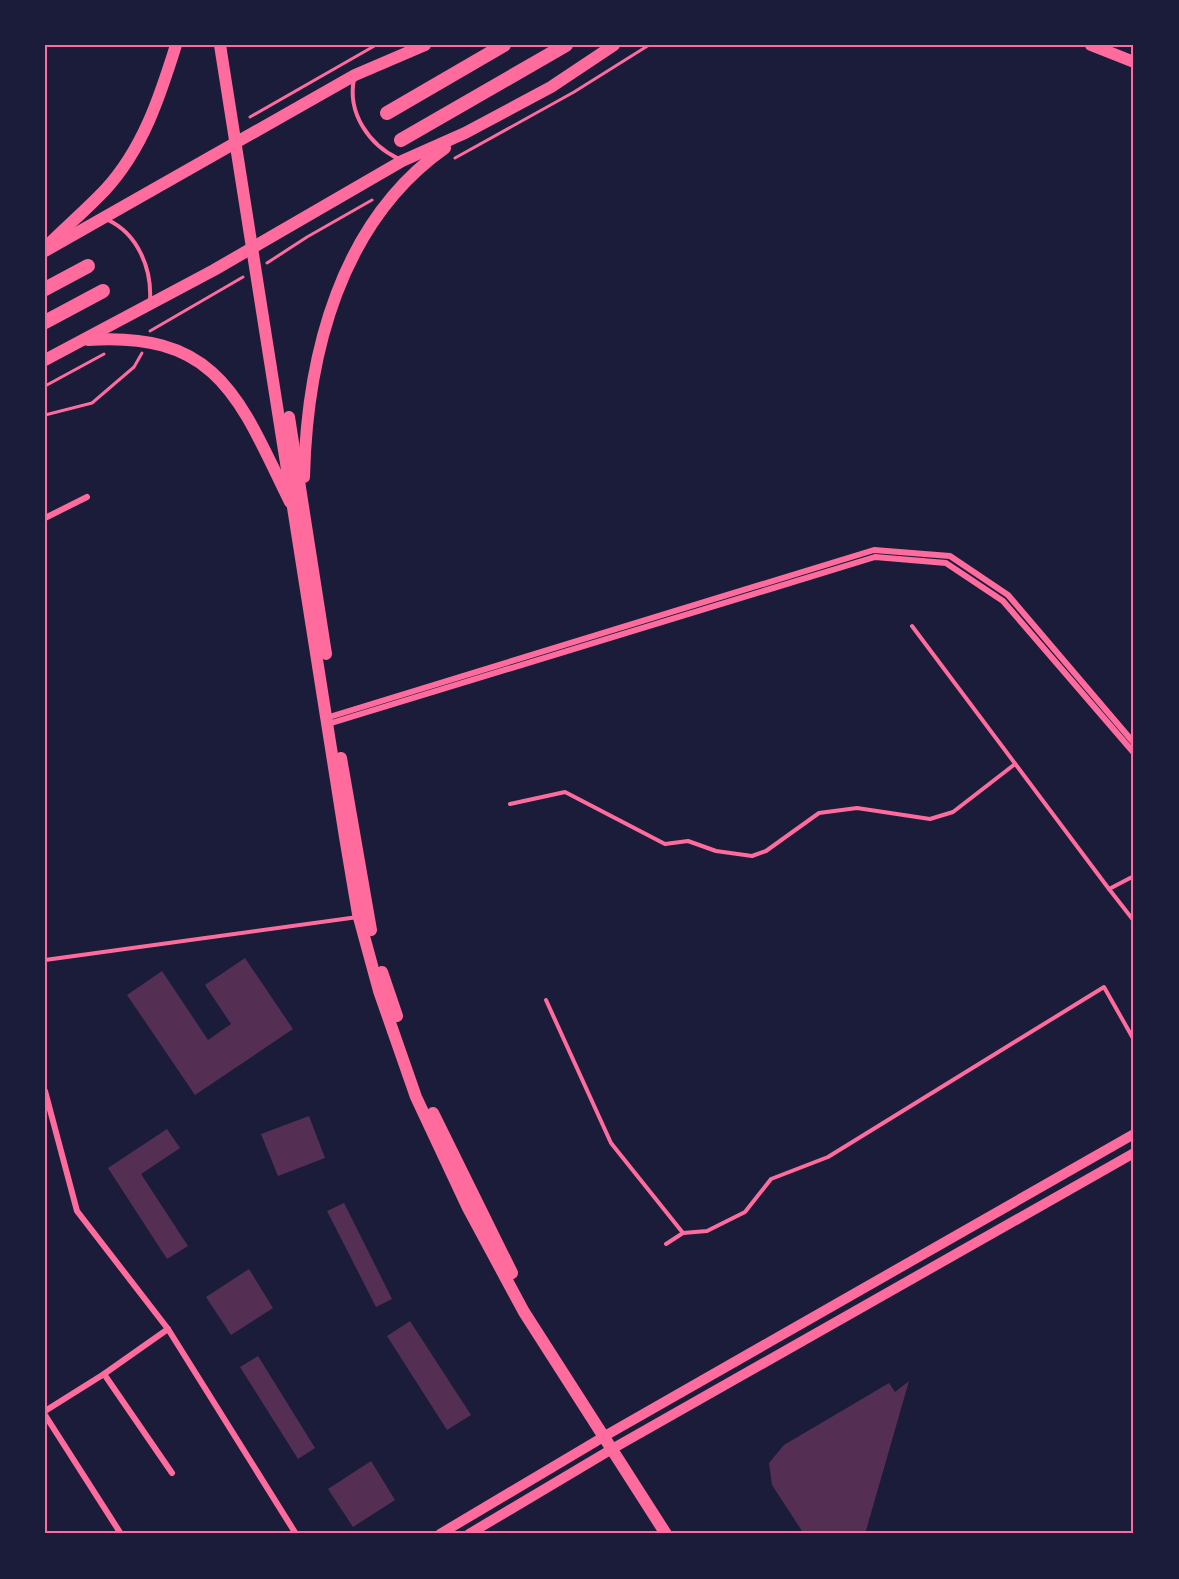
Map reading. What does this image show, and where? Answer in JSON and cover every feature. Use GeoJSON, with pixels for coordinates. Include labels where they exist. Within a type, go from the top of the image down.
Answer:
{"type":"FeatureCollection","features":[{"type":"Feature","properties":{"kind":"highway"},"geometry":{"type":"LineString","coordinates":[[387,113],[504,45]]}},
{"type":"Feature","properties":{"kind":"highway"},"geometry":{"type":"LineString","coordinates":[[401,140],[566,45]]}},
{"type":"Feature","properties":{"kind":"highway"},"geometry":{"type":"LineString","coordinates":[[45,289],[88,266]]}},
{"type":"Feature","properties":{"kind":"highway"},"geometry":{"type":"LineString","coordinates":[[45,322],[103,291]]}},
{"type":"Feature","properties":{"kind":"main road"},"geometry":{"type":"LineString","coordinates":[[45,250],[106,189],[130,157],[153,115],[176,45]]}},
{"type":"Feature","properties":{"kind":"main road"},"geometry":{"type":"LineString","coordinates":[[220,45],[300,510],[359,917],[379,991],[416,1097],[468,1208],[524,1312],[607,1434]]}},
{"type":"Feature","properties":{"kind":"main road"},"geometry":{"type":"LineString","coordinates":[[226,45],[237,142]]}},
{"type":"Feature","properties":{"kind":"main road"},"geometry":{"type":"LineString","coordinates":[[45,250],[355,75],[425,45]]}},
{"type":"Feature","properties":{"kind":"main road"},"geometry":{"type":"LineString","coordinates":[[45,360],[256,245],[402,161],[465,133],[551,87],[614,45]]}},
{"type":"Feature","properties":{"kind":"main road"},"geometry":{"type":"LineString","coordinates":[[1091,45],[1134,62]]}},
{"type":"Feature","properties":{"kind":"main road"},"geometry":{"type":"LineString","coordinates":[[1108,45],[1134,55]]}},
{"type":"Feature","properties":{"kind":"main road"},"geometry":{"type":"LineString","coordinates":[[300,510],[310,399],[320,348],[340,284],[359,245],[399,188],[423,164],[465,133]]}},
{"type":"Feature","properties":{"kind":"main road"},"geometry":{"type":"LineString","coordinates":[[84,340],[122,337],[149,342],[185,353],[213,374],[236,397],[300,510]]}},
{"type":"Feature","properties":{"kind":"main road"},"geometry":{"type":"LineString","coordinates":[[331,720],[367,918],[386,986],[425,1096],[530,1309],[666,1534]]}},
{"type":"Feature","properties":{"kind":"main road"},"geometry":{"type":"LineString","coordinates":[[615,1447],[673,1534]]}},
{"type":"Feature","properties":{"kind":"street"},"geometry":{"type":"LineString","coordinates":[[45,518],[87,497]]}},
{"type":"Feature","properties":{"kind":"street"},"geometry":{"type":"LineString","coordinates":[[331,720],[874,550],[950,556],[1008,595],[1134,743]]}},
{"type":"Feature","properties":{"kind":"street"},"geometry":{"type":"LineString","coordinates":[[331,720],[875,557],[946,563],[1003,601],[1134,753]]}},
{"type":"Feature","properties":{"kind":"street"},"geometry":{"type":"LineString","coordinates":[[45,1091],[76,1211],[168,1329],[296,1534]]}},
{"type":"Feature","properties":{"kind":"street"},"geometry":{"type":"LineString","coordinates":[[440,1534],[607,1434],[1134,1134]]}},
{"type":"Feature","properties":{"kind":"street"},"geometry":{"type":"LineString","coordinates":[[469,1534],[615,1447],[1134,1153]]}},
{"type":"Feature","properties":{"kind":"street"},"geometry":{"type":"LineString","coordinates":[[120,1534],[45,1413],[168,1329]]}},
{"type":"Feature","properties":{"kind":"street"},"geometry":{"type":"LineString","coordinates":[[104,1374],[172,1473]]}},
{"type":"Feature","properties":{"kind":"lane"},"geometry":{"type":"LineString","coordinates":[[355,75],[351,95],[354,111],[374,143],[402,161]]}},
{"type":"Feature","properties":{"kind":"lane"},"geometry":{"type":"LineString","coordinates":[[104,218],[118,225],[129,235],[146,264],[151,283],[150,304]]}},
{"type":"Feature","properties":{"kind":"lane"},"geometry":{"type":"LineString","coordinates":[[912,626],[1134,921]]}},
{"type":"Feature","properties":{"kind":"lane"},"geometry":{"type":"LineString","coordinates":[[510,804],[565,792],[666,844],[688,841],[716,851],[752,856],[766,851],[819,813],[857,808],[930,819],[953,812],[1015,764]]}},
{"type":"Feature","properties":{"kind":"lane"},"geometry":{"type":"LineString","coordinates":[[1108,889],[1134,876]]}},
{"type":"Feature","properties":{"kind":"lane"},"geometry":{"type":"LineString","coordinates":[[45,960],[359,917]]}},
{"type":"Feature","properties":{"kind":"lane"},"geometry":{"type":"LineString","coordinates":[[666,1244],[682,1233],[707,1231],[745,1212],[771,1179],[828,1157],[1104,987],[1134,1040]]}},
{"type":"Feature","properties":{"kind":"lane"},"geometry":{"type":"LineString","coordinates":[[546,1000],[611,1143],[682,1233]]}},
{"type":"Feature","properties":{"kind":"path"},"geometry":{"type":"LineString","coordinates":[[446,162],[574,92],[649,45]]}},
{"type":"Feature","properties":{"kind":"path"},"geometry":{"type":"LineString","coordinates":[[135,339],[376,198]]}},
{"type":"Feature","properties":{"kind":"path"},"geometry":{"type":"LineString","coordinates":[[45,415],[92,403],[134,367],[149,342]]}},
{"type":"Feature","properties":{"kind":"path"},"geometry":{"type":"LineString","coordinates":[[45,386],[107,353]]}},
{"type":"Feature","properties":{"kind":"building"},"geometry":{"type":"Polygon","coordinates":[[[245,958],[293,1029],[195,1095],[127,995],[162,971],[208,1040],[231,1024],[205,985],[245,958]]]}},
{"type":"Feature","properties":{"kind":"building"},"geometry":{"type":"Polygon","coordinates":[[[309,1116],[325,1158],[278,1176],[261,1134],[309,1116]]]}},
{"type":"Feature","properties":{"kind":"building"},"geometry":{"type":"Polygon","coordinates":[[[167,1129],[180,1148],[141,1174],[188,1246],[167,1259],[108,1168],[167,1129]]]}},
{"type":"Feature","properties":{"kind":"building"},"geometry":{"type":"Polygon","coordinates":[[[344,1203],[392,1299],[376,1307],[327,1211],[344,1203]]]}},
{"type":"Feature","properties":{"kind":"building"},"geometry":{"type":"Polygon","coordinates":[[[249,1269],[273,1308],[231,1335],[206,1297],[249,1269]]]}},
{"type":"Feature","properties":{"kind":"building"},"geometry":{"type":"Polygon","coordinates":[[[410,1321],[471,1415],[447,1430],[387,1336],[410,1321]]]}},
{"type":"Feature","properties":{"kind":"building"},"geometry":{"type":"Polygon","coordinates":[[[258,1356],[315,1448],[298,1459],[240,1367],[258,1356]]]}},
{"type":"Feature","properties":{"kind":"building"},"geometry":{"type":"Polygon","coordinates":[[[909,1381],[865,1534],[804,1534],[772,1485],[769,1463],[784,1445],[889,1383],[895,1392],[909,1381]]]}},
{"type":"Feature","properties":{"kind":"building"},"geometry":{"type":"Polygon","coordinates":[[[371,1461],[395,1500],[353,1527],[328,1489],[371,1461]]]}}]}
